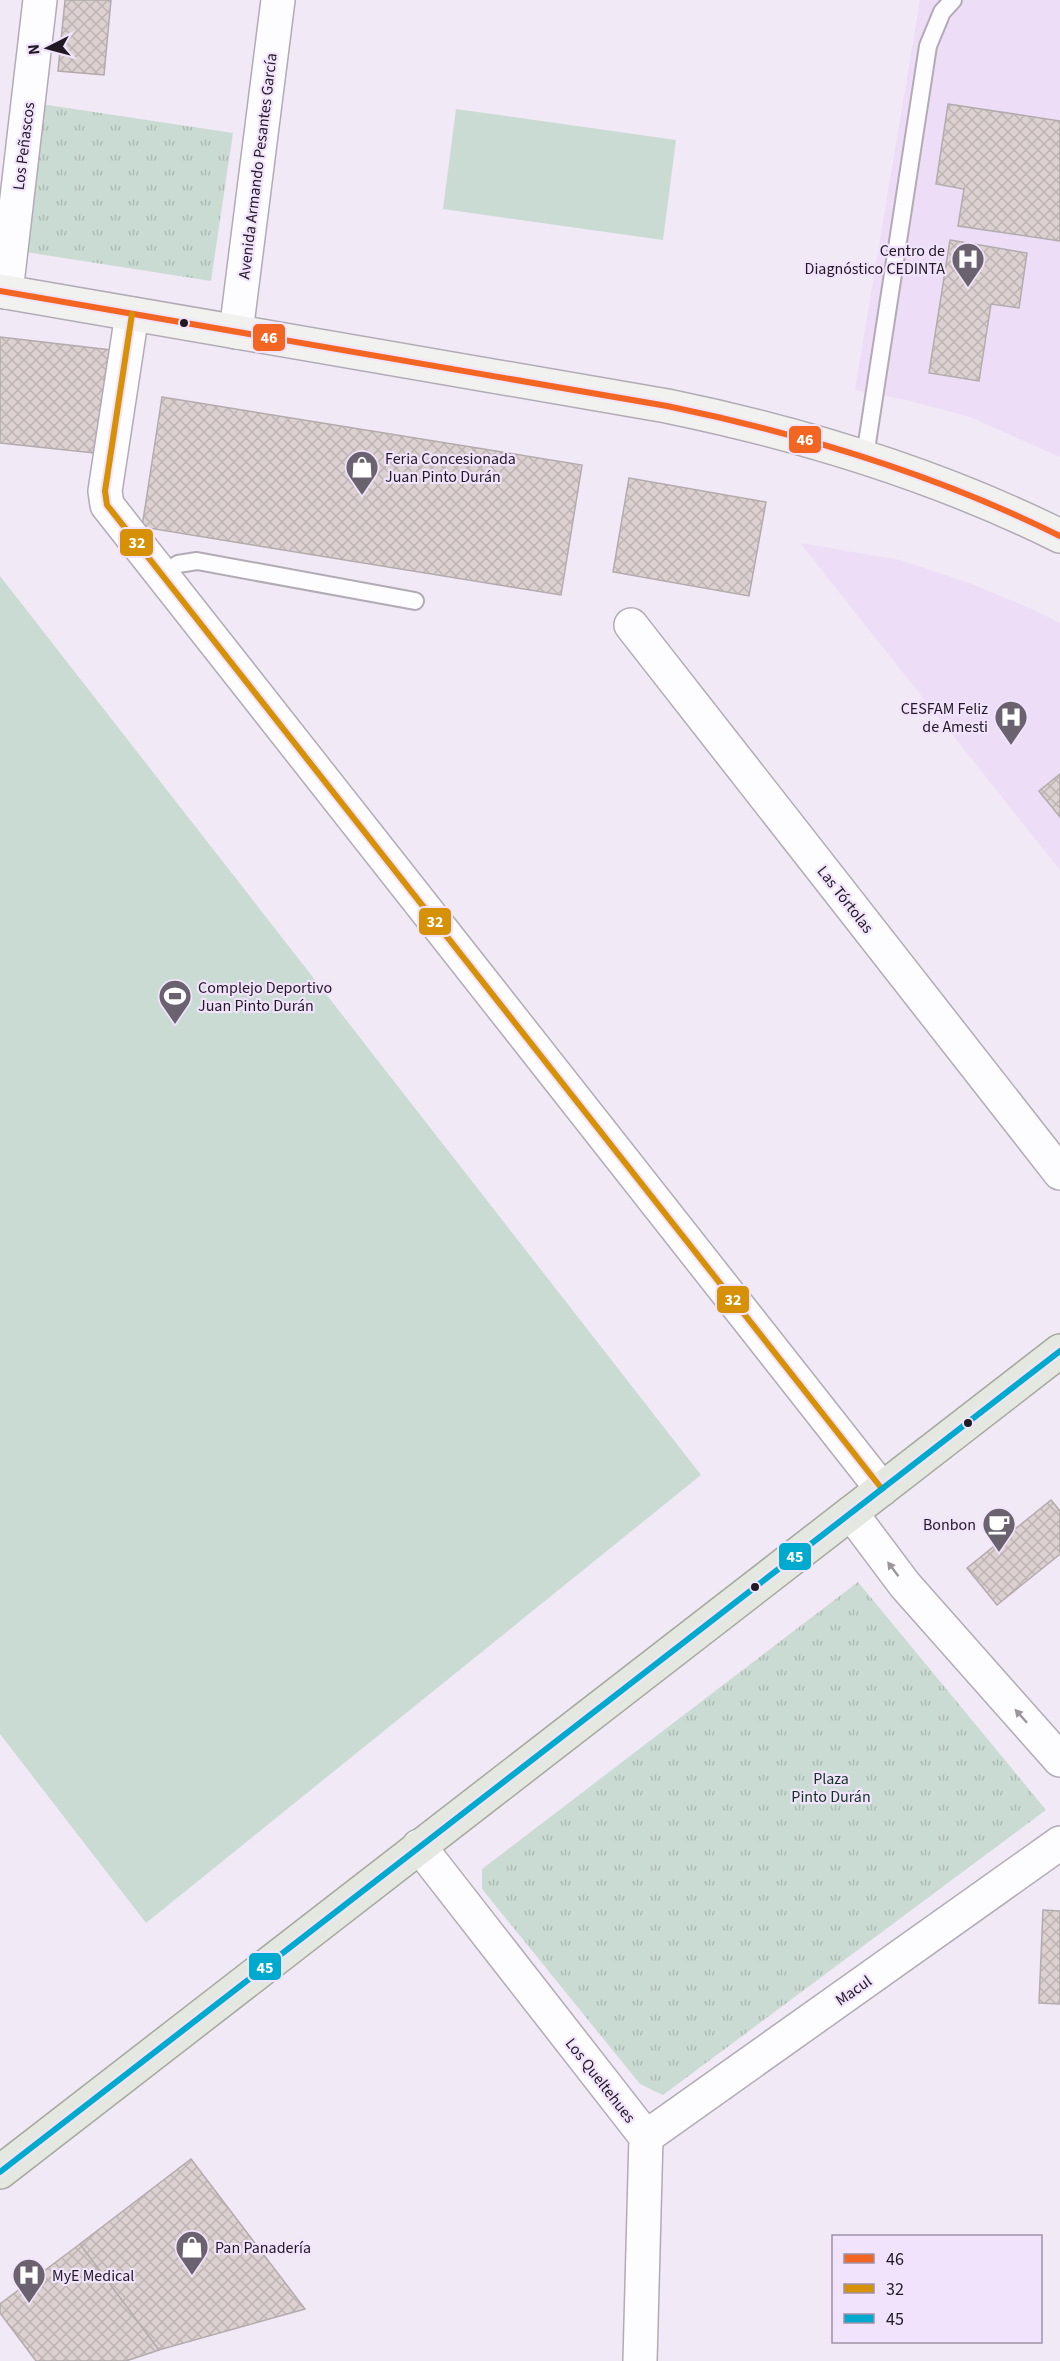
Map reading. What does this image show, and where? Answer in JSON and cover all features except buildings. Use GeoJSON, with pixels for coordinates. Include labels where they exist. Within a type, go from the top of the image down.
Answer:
{"type":"FeatureCollection","features":[{"type":"Feature","properties":{"kind":"main road"},"geometry":{"type":"LineString","coordinates":[[3,292],[667,406],[745,423],[865,456],[970,495],[1060,536]]}},
{"type":"Feature","properties":{"kind":"main road"},"geometry":{"type":"LineString","coordinates":[[0,2172],[1060,1351]]}},
{"type":"Feature","properties":{"kind":"street","name":"Los Peñascos"},"geometry":{"type":"LineString","coordinates":[[3,292],[40,0]]}},
{"type":"Feature","properties":{"kind":"street","name":"Avenida Armando Pesantes García"},"geometry":{"type":"LineString","coordinates":[[236,332],[278,0]]}},
{"type":"Feature","properties":{"kind":"street"},"geometry":{"type":"LineString","coordinates":[[132,314],[105,491],[107,505],[882,1489]]}},
{"type":"Feature","properties":{"kind":"street","name":"Las Tórtolas"},"geometry":{"type":"LineString","coordinates":[[631,625],[1060,1173]]}},
{"type":"Feature","properties":{"kind":"street"},"geometry":{"type":"LineString","coordinates":[[851,1513],[905,1585],[1060,1760]]}},
{"type":"Feature","properties":{"kind":"street","name":"Macul"},"geometry":{"type":"LineString","coordinates":[[646,2137],[1060,1843]]}},
{"type":"Feature","properties":{"kind":"street","name":"Los Queltehues"},"geometry":{"type":"LineString","coordinates":[[419,1846],[646,2137],[640,2361]]}},
{"type":"Feature","properties":{"kind":"lane"},"geometry":{"type":"LineString","coordinates":[[865,456],[928,46],[942,12],[953,0]]}},
{"type":"Feature","properties":{"kind":"lane"},"geometry":{"type":"LineString","coordinates":[[160,575],[178,564],[197,561],[415,601]]}},
{"type":"Feature","properties":{"kind":"shaded area"},"geometry":{"type":"Polygon","coordinates":[[[920,0],[1060,0],[1060,457],[970,417],[911,401],[855,390],[920,0]]]}},
{"type":"Feature","properties":{"kind":"shaded area","name":"CESFAM Feliz de Amesti"},"geometry":{"type":"Polygon","coordinates":[[[800,543],[900,560],[969,583],[1060,623],[1060,870],[800,543]]]}},
{"type":"Feature","properties":{"kind":"green space"},"geometry":{"type":"Polygon","coordinates":[[[41,104],[233,133],[211,281],[19,251],[41,104]]]}},
{"type":"Feature","properties":{"kind":"green space"},"geometry":{"type":"Polygon","coordinates":[[[456,109],[676,140],[663,240],[443,209],[456,109]]]}},
{"type":"Feature","properties":{"kind":"green space","name":"Complejo Deportivo Juan Pinto Durán"},"geometry":{"type":"Polygon","coordinates":[[[0,576],[701,1475],[146,1923],[0,1734],[0,576]]]}},
{"type":"Feature","properties":{"kind":"green space","name":"Plaza Pinto Durán"},"geometry":{"type":"Polygon","coordinates":[[[858,1582],[1046,1810],[663,2095],[640,2084],[482,1889],[482,1869],[858,1582]]]}},
{"type":"Feature","properties":{"kind":"transit line","name":"46"},"geometry":{"type":"LineString","coordinates":[[0,291],[667,406],[718,417],[818,443],[917,475],[965,493],[1060,536]]}},
{"type":"Feature","properties":{"kind":"transit line","name":"32"},"geometry":{"type":"LineString","coordinates":[[132,314],[105,491],[107,505],[882,1489]]}},
{"type":"Feature","properties":{"kind":"transit line","name":"45"},"geometry":{"type":"LineString","coordinates":[[0,2172],[1060,1351]]}},
{"type":"Feature","properties":{"kind":"place","name":"Centro de Diagnóstico CEDINTA"},"geometry":{"type":"Point","coordinates":[968,288]}},
{"type":"Feature","properties":{"kind":"place","name":"Feria Concesionada Juan Pinto Durán"},"geometry":{"type":"Point","coordinates":[362,496]}},
{"type":"Feature","properties":{"kind":"place","name":"CESFAM Feliz de Amesti"},"geometry":{"type":"Point","coordinates":[1011,746]}},
{"type":"Feature","properties":{"kind":"place","name":"Complejo Deportivo Juan Pinto Durán"},"geometry":{"type":"Point","coordinates":[175,1025]}},
{"type":"Feature","properties":{"kind":"place","name":"Bonbon"},"geometry":{"type":"Point","coordinates":[999,1553]}},
{"type":"Feature","properties":{"kind":"place","name":"Pan Panadería"},"geometry":{"type":"Point","coordinates":[192,2276]}},
{"type":"Feature","properties":{"kind":"place","name":"MyE Medical"},"geometry":{"type":"Point","coordinates":[29,2304]}}]}
